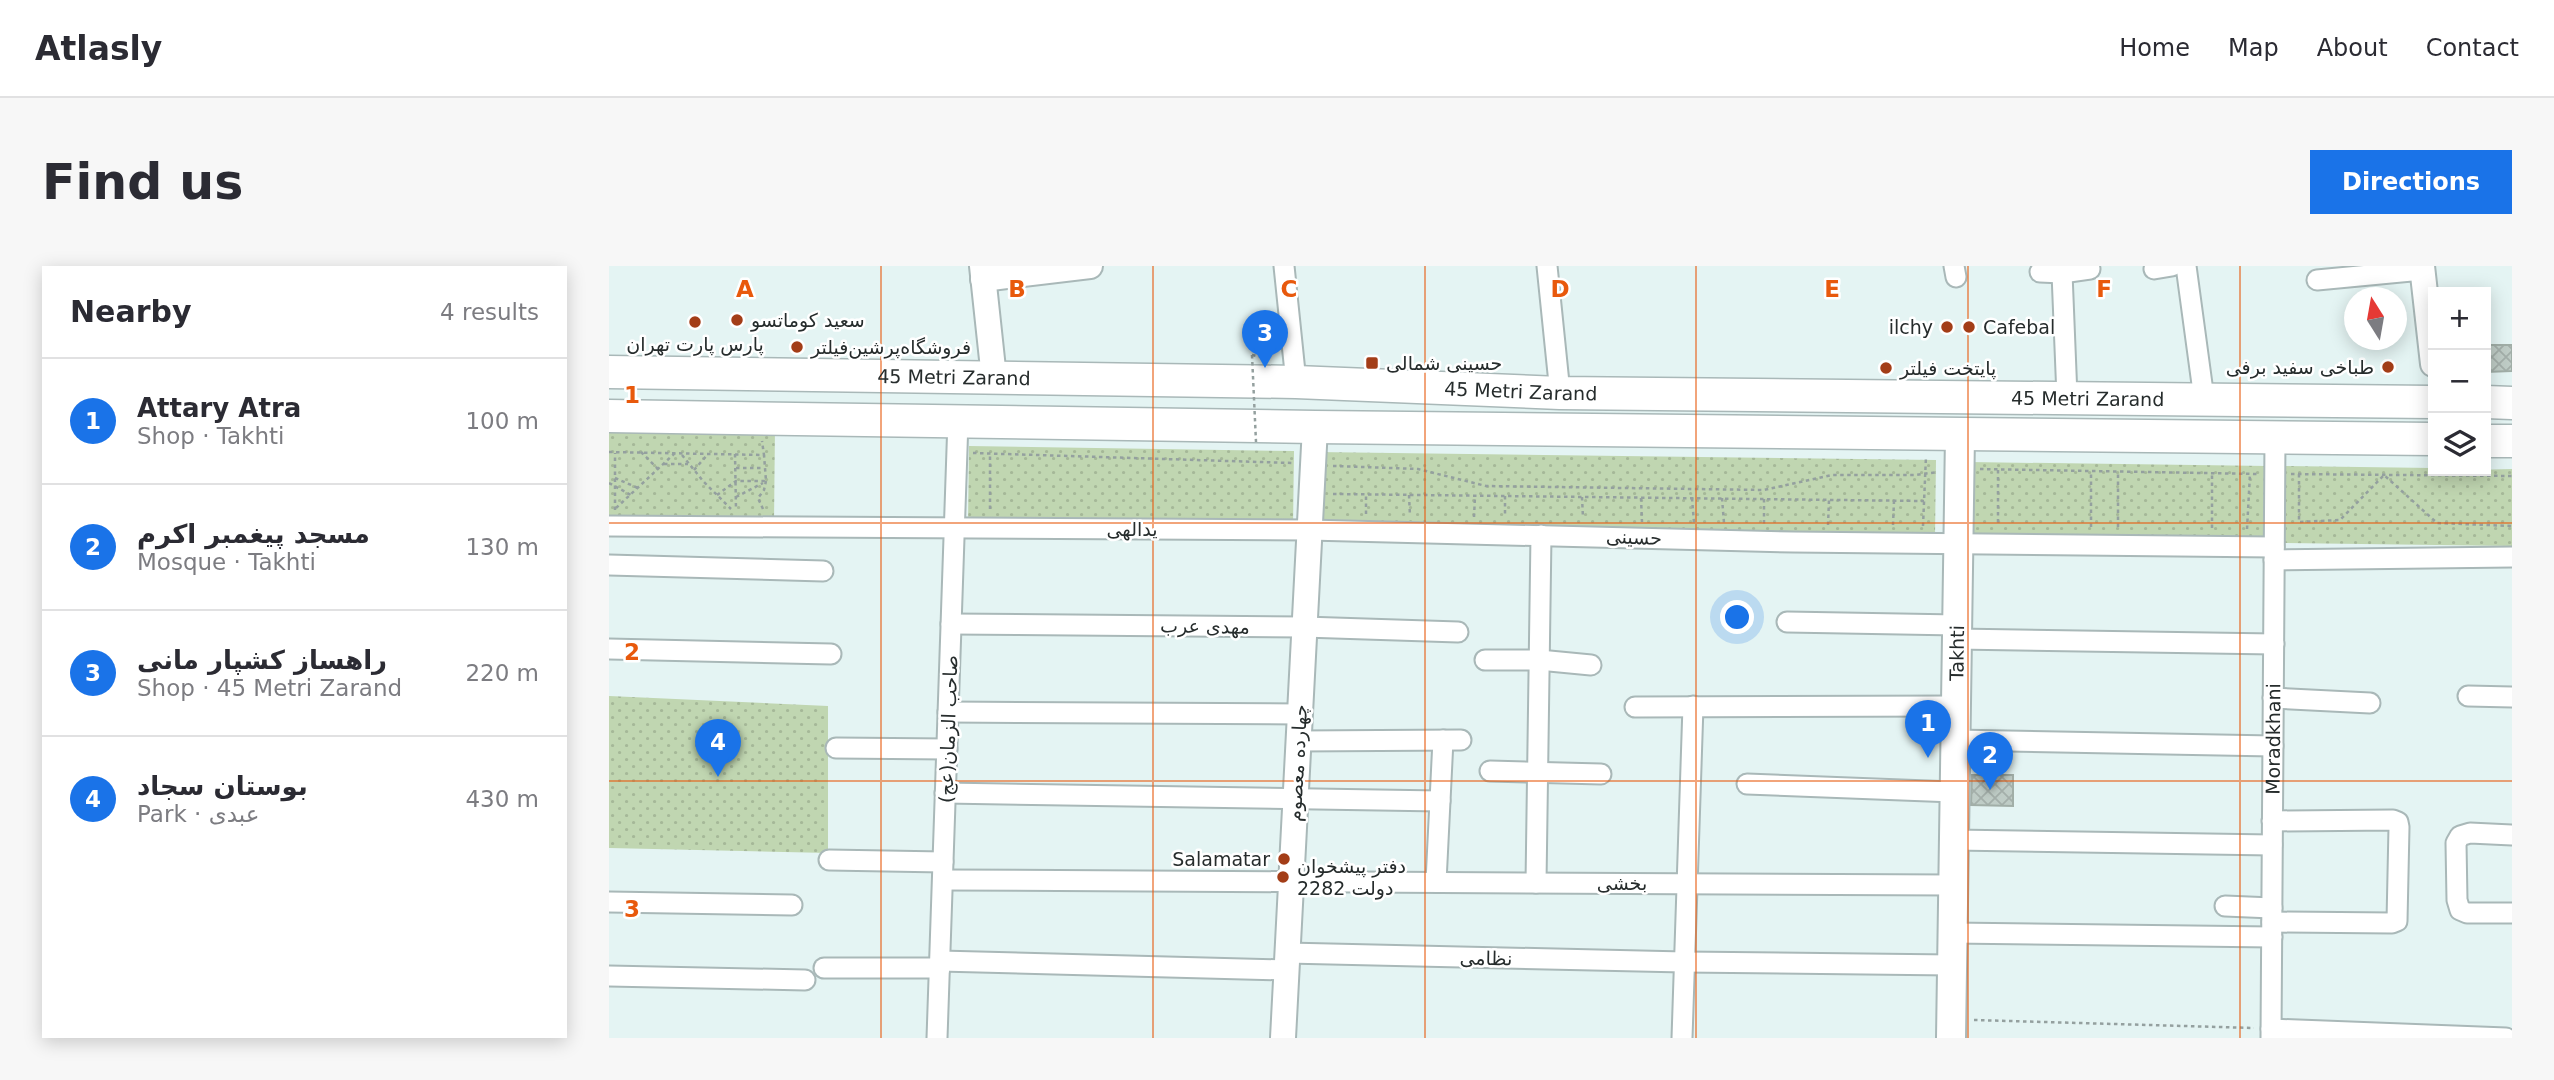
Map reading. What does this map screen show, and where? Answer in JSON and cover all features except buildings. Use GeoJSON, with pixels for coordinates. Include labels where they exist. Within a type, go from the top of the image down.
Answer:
{"type":"FeatureCollection","features":[{"type":"Feature","properties":{"kind":"main road","name":"45 Metri Zarand"},"geometry":{"type":"LineString","coordinates":[[609,372],[1296,383],[1560,393],[2428,402]]}},
{"type":"Feature","properties":{"kind":"main road"},"geometry":{"type":"LineString","coordinates":[[2334,400],[2350,410],[2353,418],[2350,427],[2334,439]]}},
{"type":"Feature","properties":{"kind":"main road"},"geometry":{"type":"LineString","coordinates":[[2491,402],[2512,403]]}},
{"type":"Feature","properties":{"kind":"main road","name":"45 Metri Zarand"},"geometry":{"type":"LineString","coordinates":[[609,416],[2428,439]]}},
{"type":"Feature","properties":{"kind":"main road","name":"Takhti"},"geometry":{"type":"LineString","coordinates":[[1951,1029],[1960,435]]}},
{"type":"Feature","properties":{"kind":"main road"},"geometry":{"type":"LineString","coordinates":[[2491,440],[2512,441]]}},
{"type":"Feature","properties":{"kind":"street"},"geometry":{"type":"LineString","coordinates":[[1284,266],[1296,383]]}},
{"type":"Feature","properties":{"kind":"street"},"geometry":{"type":"LineString","coordinates":[[1547,266],[1560,393]]}},
{"type":"Feature","properties":{"kind":"street"},"geometry":{"type":"LineString","coordinates":[[2186,266],[2204,398]]}},
{"type":"Feature","properties":{"kind":"street"},"geometry":{"type":"LineString","coordinates":[[994,377],[983,272],[1081,267]]}},
{"type":"Feature","properties":{"kind":"street"},"geometry":{"type":"LineString","coordinates":[[2316,280],[2422,268],[2431,350]]}},
{"type":"Feature","properties":{"kind":"street"},"geometry":{"type":"LineString","coordinates":[[2040,272],[2063,273],[2090,269]]}},
{"type":"Feature","properties":{"kind":"street"},"geometry":{"type":"LineString","coordinates":[[2063,273],[2067,397]]}},
{"type":"Feature","properties":{"kind":"street","name":"صاحب الزمان(عج)"},"geometry":{"type":"LineString","coordinates":[[937,1038],[958,420]]}},
{"type":"Feature","properties":{"kind":"street","name":"چهارده معصوم"},"geometry":{"type":"LineString","coordinates":[[1283,1038],[1315,427]]}},
{"type":"Feature","properties":{"kind":"street","name":"Moradkhani"},"geometry":{"type":"LineString","coordinates":[[2271,1033],[2275,439]]}},
{"type":"Feature","properties":{"kind":"street","name":"یدالهی"},"geometry":{"type":"LineString","coordinates":[[612,518],[954,529],[1309,530]]}},
{"type":"Feature","properties":{"kind":"street","name":"حسینی"},"geometry":{"type":"LineString","coordinates":[[1309,530],[2512,557]]}},
{"type":"Feature","properties":{"kind":"street"},"geometry":{"type":"LineString","coordinates":[[1536,883],[1541,534]]}},
{"type":"Feature","properties":{"kind":"street"},"geometry":{"type":"LineString","coordinates":[[609,565],[823,571]]}},
{"type":"Feature","properties":{"kind":"street"},"geometry":{"type":"LineString","coordinates":[[1787,622],[1957,632],[2273,644]]}},
{"type":"Feature","properties":{"kind":"street","name":"مهدی عرب"},"geometry":{"type":"LineString","coordinates":[[951,624],[1304,627],[1458,632]]}},
{"type":"Feature","properties":{"kind":"street"},"geometry":{"type":"LineString","coordinates":[[609,649],[831,654]]}},
{"type":"Feature","properties":{"kind":"street"},"geometry":{"type":"LineString","coordinates":[[1485,660],[1539,660],[1591,665]]}},
{"type":"Feature","properties":{"kind":"street"},"geometry":{"type":"LineString","coordinates":[[2468,696],[2512,697]]}},
{"type":"Feature","properties":{"kind":"street"},"geometry":{"type":"LineString","coordinates":[[2273,698],[2370,703]]}},
{"type":"Feature","properties":{"kind":"street"},"geometry":{"type":"LineString","coordinates":[[1635,706],[1956,706]]}},
{"type":"Feature","properties":{"kind":"street"},"geometry":{"type":"LineString","coordinates":[[1682,1038],[1693,706]]}},
{"type":"Feature","properties":{"kind":"street"},"geometry":{"type":"LineString","coordinates":[[948,712],[1300,714]]}},
{"type":"Feature","properties":{"kind":"street"},"geometry":{"type":"LineString","coordinates":[[1298,741],[1452,740],[1440,801],[1436,882]]}},
{"type":"Feature","properties":{"kind":"street"},"geometry":{"type":"LineString","coordinates":[[1955,740],[2273,746]]}},
{"type":"Feature","properties":{"kind":"street"},"geometry":{"type":"LineString","coordinates":[[836,748],[947,749]]}},
{"type":"Feature","properties":{"kind":"street"},"geometry":{"type":"LineString","coordinates":[[1490,771],[1601,774]]}},
{"type":"Feature","properties":{"kind":"street"},"geometry":{"type":"LineString","coordinates":[[1747,784],[1954,792]]}},
{"type":"Feature","properties":{"kind":"street"},"geometry":{"type":"LineString","coordinates":[[946,793],[1440,801]]}},
{"type":"Feature","properties":{"kind":"street"},"geometry":{"type":"LineString","coordinates":[[1952,933],[2272,922],[2397,921],[2398,822],[2272,821]]}},
{"type":"Feature","properties":{"kind":"street"},"geometry":{"type":"LineString","coordinates":[[2512,835],[2470,833],[2460,836],[2456,843],[2457,900],[2460,910],[2467,913],[2512,913]]}},
{"type":"Feature","properties":{"kind":"street"},"geometry":{"type":"LineString","coordinates":[[1954,840],[2272,845]]}},
{"type":"Feature","properties":{"kind":"street","name":"بخشی"},"geometry":{"type":"LineString","coordinates":[[829,860],[943,871],[1291,881],[1953,885]]}},
{"type":"Feature","properties":{"kind":"street"},"geometry":{"type":"LineString","coordinates":[[609,902],[792,905]]}},
{"type":"Feature","properties":{"kind":"street"},"geometry":{"type":"LineString","coordinates":[[2225,906],[2272,922]]}},
{"type":"Feature","properties":{"kind":"street","name":"نظامی"},"geometry":{"type":"LineString","coordinates":[[824,968],[1287,962],[1952,965]]}},
{"type":"Feature","properties":{"kind":"street"},"geometry":{"type":"LineString","coordinates":[[609,975],[805,980]]}},
{"type":"Feature","properties":{"kind":"street"},"geometry":{"type":"LineString","coordinates":[[2271,1033],[2506,1038]]}},
{"type":"Feature","properties":{"kind":"path"},"geometry":{"type":"LineString","coordinates":[[1252,355],[1257,443]]}},
{"type":"Feature","properties":{"kind":"path"},"geometry":{"type":"LineString","coordinates":[[761,433],[766,481],[758,498],[767,516]]}},
{"type":"Feature","properties":{"kind":"path"},"geometry":{"type":"LineString","coordinates":[[1913,528],[1923,529],[1925,447]]}},
{"type":"Feature","properties":{"kind":"path"},"geometry":{"type":"LineString","coordinates":[[609,452],[764,455]]}},
{"type":"Feature","properties":{"kind":"path"},"geometry":{"type":"LineString","coordinates":[[612,518],[615,452]]}},
{"type":"Feature","properties":{"kind":"path"},"geometry":{"type":"LineString","coordinates":[[641,452],[658,469]]}},
{"type":"Feature","properties":{"kind":"path"},"geometry":{"type":"LineString","coordinates":[[965,452],[1419,469],[1486,486],[1764,490],[1832,475],[1926,474],[1960,468],[2512,476]]}},
{"type":"Feature","properties":{"kind":"path"},"geometry":{"type":"LineString","coordinates":[[612,518],[628,494],[675,453]]}},
{"type":"Feature","properties":{"kind":"path"},"geometry":{"type":"LineString","coordinates":[[680,453],[736,514]]}},
{"type":"Feature","properties":{"kind":"path"},"geometry":{"type":"LineString","coordinates":[[694,470],[708,453]]}},
{"type":"Feature","properties":{"kind":"path"},"geometry":{"type":"LineString","coordinates":[[990,516],[991,453]]}},
{"type":"Feature","properties":{"kind":"path"},"geometry":{"type":"LineString","coordinates":[[735,454],[736,514]]}},
{"type":"Feature","properties":{"kind":"path"},"geometry":{"type":"LineString","coordinates":[[609,465],[615,460]]}},
{"type":"Feature","properties":{"kind":"path"},"geometry":{"type":"LineString","coordinates":[[664,464],[689,464]]}},
{"type":"Feature","properties":{"kind":"path"},"geometry":{"type":"LineString","coordinates":[[736,468],[765,468]]}},
{"type":"Feature","properties":{"kind":"path"},"geometry":{"type":"LineString","coordinates":[[1998,469],[1997,525],[2010,525]]}},
{"type":"Feature","properties":{"kind":"path"},"geometry":{"type":"LineString","coordinates":[[2091,471],[2091,527]]}},
{"type":"Feature","properties":{"kind":"path"},"geometry":{"type":"LineString","coordinates":[[2118,471],[2118,527]]}},
{"type":"Feature","properties":{"kind":"path"},"geometry":{"type":"LineString","coordinates":[[2212,473],[2212,528],[2224,529]]}},
{"type":"Feature","properties":{"kind":"path"},"geometry":{"type":"LineString","coordinates":[[2235,529],[2248,529],[2250,474]]}},
{"type":"Feature","properties":{"kind":"path"},"geometry":{"type":"LineString","coordinates":[[2299,474],[2299,522],[2340,520],[2384,475]]}},
{"type":"Feature","properties":{"kind":"path"},"geometry":{"type":"LineString","coordinates":[[2384,475],[2437,523],[2512,526]]}},
{"type":"Feature","properties":{"kind":"path"},"geometry":{"type":"LineString","coordinates":[[615,478],[638,488]]}},
{"type":"Feature","properties":{"kind":"path"},"geometry":{"type":"LineString","coordinates":[[717,495],[736,481],[766,481]]}},
{"type":"Feature","properties":{"kind":"path"},"geometry":{"type":"LineString","coordinates":[[736,497],[766,481]]}},
{"type":"Feature","properties":{"kind":"path"},"geometry":{"type":"LineString","coordinates":[[609,483],[628,494]]}},
{"type":"Feature","properties":{"kind":"path"},"geometry":{"type":"LineString","coordinates":[[628,494],[629,484]]}},
{"type":"Feature","properties":{"kind":"path"},"geometry":{"type":"LineString","coordinates":[[1331,494],[1924,501]]}},
{"type":"Feature","properties":{"kind":"path"},"geometry":{"type":"LineString","coordinates":[[1366,494],[1366,521]]}},
{"type":"Feature","properties":{"kind":"path"},"geometry":{"type":"LineString","coordinates":[[609,497],[615,495]]}},
{"type":"Feature","properties":{"kind":"path"},"geometry":{"type":"LineString","coordinates":[[1409,495],[1411,522]]}},
{"type":"Feature","properties":{"kind":"path"},"geometry":{"type":"LineString","coordinates":[[1474,522],[1475,496]]}},
{"type":"Feature","properties":{"kind":"path"},"geometry":{"type":"LineString","coordinates":[[1505,496],[1505,523]]}},
{"type":"Feature","properties":{"kind":"path"},"geometry":{"type":"LineString","coordinates":[[1582,497],[1583,524]]}},
{"type":"Feature","properties":{"kind":"path"},"geometry":{"type":"LineString","coordinates":[[1641,498],[1642,524]]}},
{"type":"Feature","properties":{"kind":"path"},"geometry":{"type":"LineString","coordinates":[[1692,498],[1694,525],[1704,526]]}},
{"type":"Feature","properties":{"kind":"path"},"geometry":{"type":"LineString","coordinates":[[1714,526],[1724,526],[1721,498]]}},
{"type":"Feature","properties":{"kind":"path"},"geometry":{"type":"LineString","coordinates":[[1764,499],[1764,526]]}},
{"type":"Feature","properties":{"kind":"path"},"geometry":{"type":"LineString","coordinates":[[1828,527],[1829,500]]}},
{"type":"Feature","properties":{"kind":"path"},"geometry":{"type":"LineString","coordinates":[[1893,528],[1894,501]]}},
{"type":"Feature","properties":{"kind":"path"},"geometry":{"type":"LineString","coordinates":[[609,510],[612,518]]}},
{"type":"Feature","properties":{"kind":"path"},"geometry":{"type":"LineString","coordinates":[[612,518],[628,510]]}},
{"type":"Feature","properties":{"kind":"path"},"geometry":{"type":"LineString","coordinates":[[723,514],[736,514]]}},
{"type":"Feature","properties":{"kind":"path"},"geometry":{"type":"LineString","coordinates":[[1951,1029],[2271,1033]]}},
{"type":"Feature","properties":{"kind":"green space"},"geometry":{"type":"Polygon","coordinates":[[[609,423],[775,426],[774,523],[609,518],[609,423]]]}},
{"type":"Feature","properties":{"kind":"green space"},"geometry":{"type":"Polygon","coordinates":[[[969,446],[1294,451],[1293,528],[968,524],[969,446]]]}},
{"type":"Feature","properties":{"kind":"green space"},"geometry":{"type":"Polygon","coordinates":[[[1316,452],[1936,460],[1935,537],[1321,527],[1316,452]]]}},
{"type":"Feature","properties":{"kind":"green space"},"geometry":{"type":"Polygon","coordinates":[[[1968,462],[2267,466],[2266,543],[1966,539],[1968,462]]]}},
{"type":"Feature","properties":{"kind":"green space"},"geometry":{"type":"Polygon","coordinates":[[[2285,466],[2428,468],[2428,476],[2491,476],[2491,470],[2512,469],[2512,546],[2283,543],[2285,466]]]}},
{"type":"Feature","properties":{"kind":"green space"},"geometry":{"type":"Polygon","coordinates":[[[609,696],[828,706],[828,853],[609,848],[609,696]]]}},
{"type":"Feature","properties":{"kind":"place","name":"سعید کوماتسو"},"geometry":{"type":"Point","coordinates":[737,320]}},
{"type":"Feature","properties":{"kind":"place","name":"پارس پارت تهران"},"geometry":{"type":"Point","coordinates":[695,322]}},
{"type":"Feature","properties":{"kind":"place","name":"ilchy"},"geometry":{"type":"Point","coordinates":[1947,327]}},
{"type":"Feature","properties":{"kind":"place","name":"Cafebal"},"geometry":{"type":"Point","coordinates":[1969,327]}},
{"type":"Feature","properties":{"kind":"place","name":"فروشگاه‌پرشین‌فیلتر"},"geometry":{"type":"Point","coordinates":[797,347]}},
{"type":"Feature","properties":{"kind":"place","name":"حسینی شمالی"},"geometry":{"type":"Point","coordinates":[1372,363]}},
{"type":"Feature","properties":{"kind":"place","name":"طباخی سفید برفی"},"geometry":{"type":"Point","coordinates":[2388,367]}},
{"type":"Feature","properties":{"kind":"place","name":"راهساز کشپار مانی"},"geometry":{"type":"Point","coordinates":[1265,368]}},
{"type":"Feature","properties":{"kind":"place","name":"پایتخت فیلتر"},"geometry":{"type":"Point","coordinates":[1886,368]}},
{"type":"Feature","properties":{"kind":"place","name":"Attary Atra"},"geometry":{"type":"Point","coordinates":[1928,758]}},
{"type":"Feature","properties":{"kind":"place","name":"بوستان سجاد"},"geometry":{"type":"Point","coordinates":[718,777]}},
{"type":"Feature","properties":{"kind":"place","name":"مسجد پیغمبر اکرم"},"geometry":{"type":"Point","coordinates":[1990,790]}},
{"type":"Feature","properties":{"kind":"place","name":"Salamatar"},"geometry":{"type":"Point","coordinates":[1284,859]}},
{"type":"Feature","properties":{"kind":"place","name":"دفتر پیشخوان دولت 2282"},"geometry":{"type":"Point","coordinates":[1283,877]}}]}
